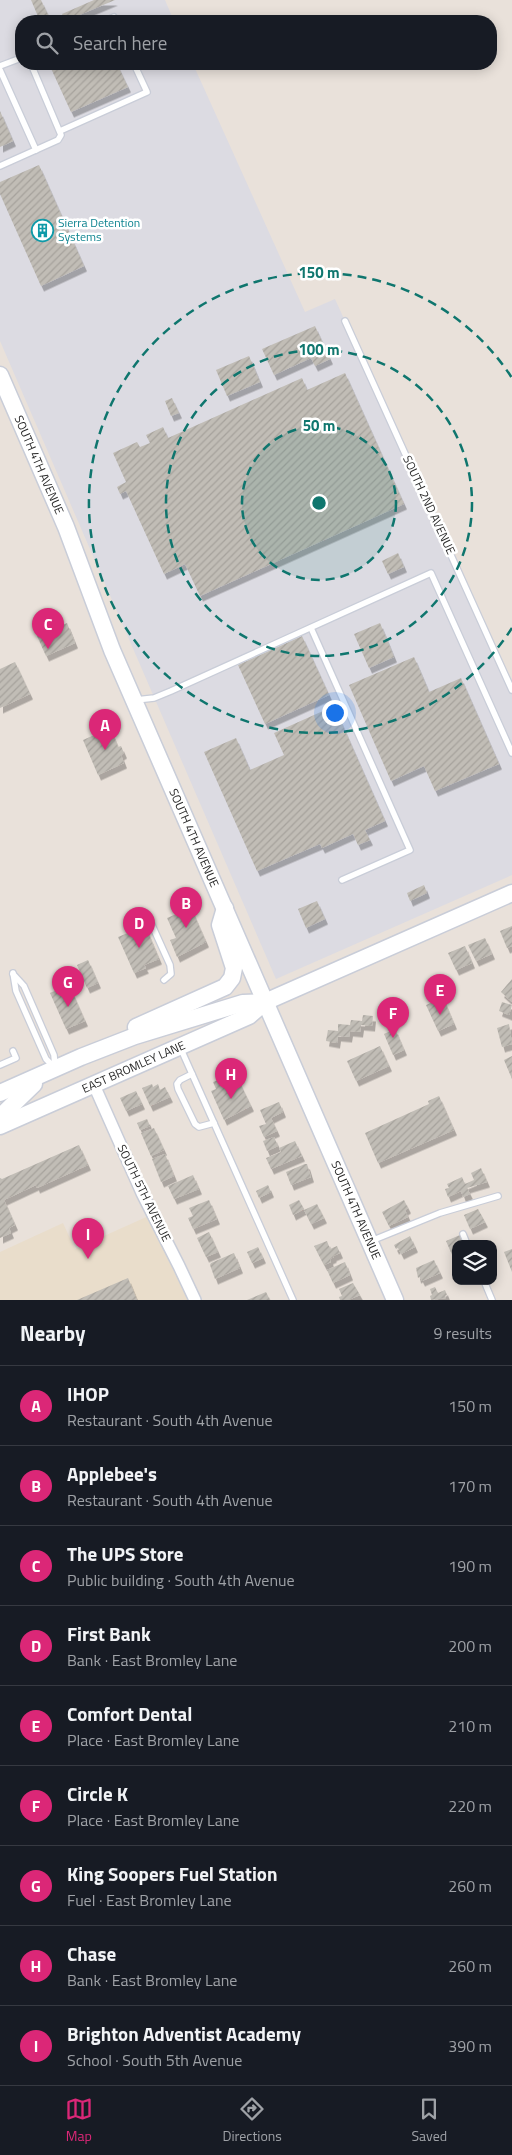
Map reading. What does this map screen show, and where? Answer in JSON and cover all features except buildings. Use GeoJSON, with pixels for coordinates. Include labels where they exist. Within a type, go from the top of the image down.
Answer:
{"type":"FeatureCollection","features":[{"type":"Feature","properties":{"kind":"main road","name":"SOUTH 4TH AVENUE"},"geometry":{"type":"LineString","coordinates":[[0,375],[66,527],[108,640],[395,1300]]}},
{"type":"Feature","properties":{"kind":"main road","name":"EAST BROMLEY LANE"},"geometry":{"type":"LineString","coordinates":[[0,1126],[249,1016],[265,1002],[512,893]]}},
{"type":"Feature","properties":{"kind":"main road"},"geometry":{"type":"LineString","coordinates":[[114,1044],[126,1031],[225,987],[232,978],[234,968],[220,925],[224,908]]}},
{"type":"Feature","properties":{"kind":"main road","name":"EAST BROMLEY LANE"},"geometry":{"type":"LineString","coordinates":[[0,1094],[114,1044],[243,1003],[265,1002]]}},
{"type":"Feature","properties":{"kind":"main road"},"geometry":{"type":"LineString","coordinates":[[0,1117],[50,1071]]}},
{"type":"Feature","properties":{"kind":"street","name":"SOUTH 5TH AVENUE"},"geometry":{"type":"LineString","coordinates":[[94,1085],[142,1193],[180,1266],[194,1300]]}},
{"type":"Feature","properties":{"kind":"lane"},"geometry":{"type":"LineString","coordinates":[[0,66],[15,60]]}},
{"type":"Feature","properties":{"kind":"lane"},"geometry":{"type":"LineString","coordinates":[[0,70],[36,150]]}},
{"type":"Feature","properties":{"kind":"lane"},"geometry":{"type":"LineString","coordinates":[[0,166],[58,140],[61,135],[34,70]]}},
{"type":"Feature","properties":{"kind":"lane"},"geometry":{"type":"LineString","coordinates":[[60,131],[147,92],[137,70]]}},
{"type":"Feature","properties":{"kind":"lane","name":"SOUTH 2ND AVENUE"},"geometry":{"type":"LineString","coordinates":[[345,321],[512,690]]}},
{"type":"Feature","properties":{"kind":"lane"},"geometry":{"type":"LineString","coordinates":[[134,700],[154,698],[171,691],[431,573],[512,753]]}},
{"type":"Feature","properties":{"kind":"lane"},"geometry":{"type":"LineString","coordinates":[[311,628],[410,850],[342,880]]}},
{"type":"Feature","properties":{"kind":"lane"},"geometry":{"type":"LineString","coordinates":[[147,914],[170,966],[171,974],[164,980]]}},
{"type":"Feature","properties":{"kind":"lane"},"geometry":{"type":"LineString","coordinates":[[13,973],[24,986],[54,1055],[50,1071],[16,991],[13,973]]}},
{"type":"Feature","properties":{"kind":"lane"},"geometry":{"type":"LineString","coordinates":[[180,1047],[293,1300]]}},
{"type":"Feature","properties":{"kind":"lane"},"geometry":{"type":"LineString","coordinates":[[0,1065],[16,1058],[13,1052]]}},
{"type":"Feature","properties":{"kind":"lane"},"geometry":{"type":"LineString","coordinates":[[192,1074],[180,1080],[177,1084],[178,1089],[195,1124],[200,1127],[214,1123]]}},
{"type":"Feature","properties":{"kind":"lane"},"geometry":{"type":"LineString","coordinates":[[369,1242],[440,1213],[498,1196]]}},
{"type":"Feature","properties":{"kind":"lane"},"geometry":{"type":"LineString","coordinates":[[463,1234],[465,1240]]}},
{"type":"Feature","properties":{"kind":"lane"},"geometry":{"type":"LineString","coordinates":[[486,1285],[492,1300]]}},
{"type":"Feature","properties":{"kind":"shaded area"},"geometry":{"type":"Polygon","coordinates":[[[0,0],[165,0],[171,15],[15,15],[15,70],[196,70],[305,312],[335,299],[512,689],[512,875],[276,979],[0,341],[0,0]]]}},
{"type":"Feature","properties":{"kind":"shaded area"},"geometry":{"type":"Polygon","coordinates":[[[153,1214],[195,1300],[0,1300],[0,1252],[63,1223],[75,1249],[153,1214]]]}},
{"type":"Feature","properties":{"kind":"place","name":"Sierra Detention Systems"},"geometry":{"type":"Point","coordinates":[42,230]}},
{"type":"Feature","properties":{"kind":"place","name":"The UPS Store"},"geometry":{"type":"Point","coordinates":[48,649]}},
{"type":"Feature","properties":{"kind":"place","name":"IHOP"},"geometry":{"type":"Point","coordinates":[105,750]}},
{"type":"Feature","properties":{"kind":"place","name":"Applebee's"},"geometry":{"type":"Point","coordinates":[186,928]}},
{"type":"Feature","properties":{"kind":"place","name":"First Bank"},"geometry":{"type":"Point","coordinates":[139,948]}},
{"type":"Feature","properties":{"kind":"place","name":"King Soopers Fuel Station"},"geometry":{"type":"Point","coordinates":[68,1007]}},
{"type":"Feature","properties":{"kind":"place","name":"Comfort Dental"},"geometry":{"type":"Point","coordinates":[440,1015]}},
{"type":"Feature","properties":{"kind":"place","name":"Circle K"},"geometry":{"type":"Point","coordinates":[393,1038]}},
{"type":"Feature","properties":{"kind":"place","name":"Chase"},"geometry":{"type":"Point","coordinates":[231,1099]}},
{"type":"Feature","properties":{"kind":"place","name":"Brighton Adventist Academy"},"geometry":{"type":"Point","coordinates":[88,1259]}}]}
